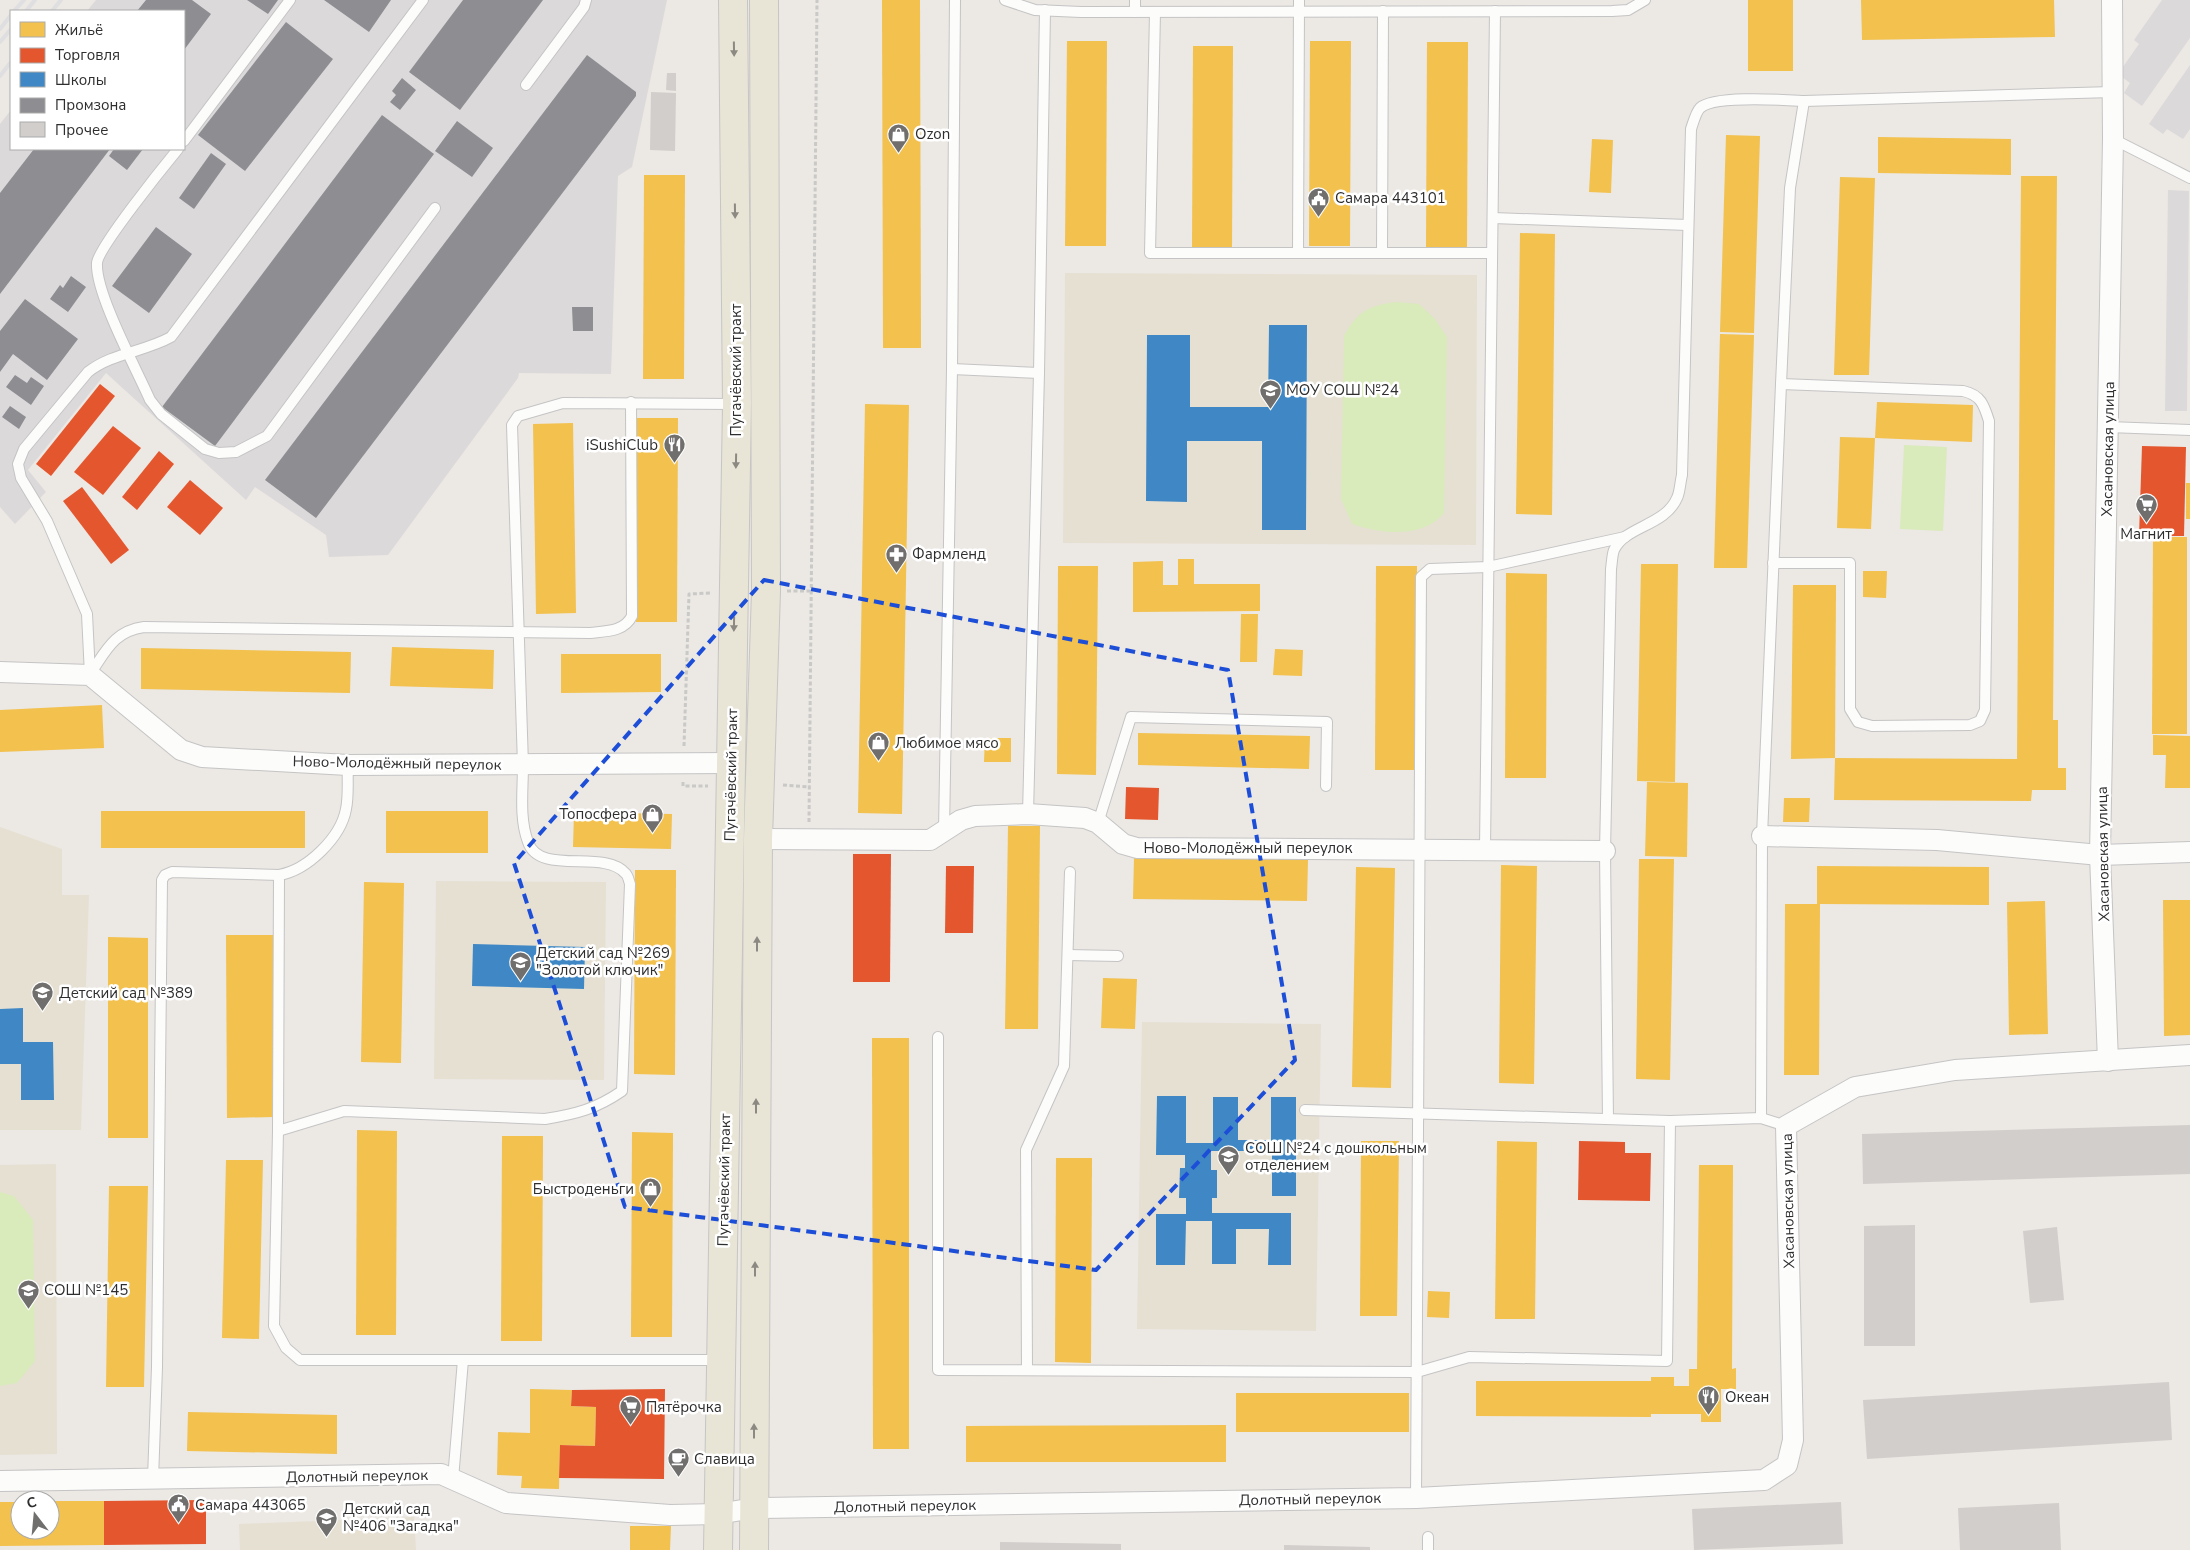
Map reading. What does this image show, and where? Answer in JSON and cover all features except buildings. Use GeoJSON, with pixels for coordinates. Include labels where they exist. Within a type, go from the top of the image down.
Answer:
{"type":"FeatureCollection","features":[{"type":"Feature","properties":{"kind":"main road","name":"Пугачёвский тракт"},"geometry":{"type":"LineString","coordinates":[[718,1550],[737,404],[733,0]]}},
{"type":"Feature","properties":{"kind":"main road","name":"Пугачёвский тракт"},"geometry":{"type":"LineString","coordinates":[[754,1550],[758,839],[766,591],[764,0]]}},
{"type":"Feature","properties":{"kind":"street","name":"Хасановская улица"},"geometry":{"type":"LineString","coordinates":[[1793,1440],[1786,1126],[1856,1087],[1955,1070],[2108,1061],[2100,855],[2113,140],[2112,0]]}},
{"type":"Feature","properties":{"kind":"street"},"geometry":{"type":"LineString","coordinates":[[0,672],[90,675]]}},
{"type":"Feature","properties":{"kind":"street","name":"Ново-Молодёжный переулок"},"geometry":{"type":"LineString","coordinates":[[90,675],[181,750],[202,757],[348,765],[732,763]]}},
{"type":"Feature","properties":{"kind":"street","name":"Ново-Молодёжный переулок"},"geometry":{"type":"LineString","coordinates":[[758,839],[930,840],[962,820],[975,816],[1028,814],[1085,818],[1098,823],[1123,844],[1137,848],[1605,851]]}},
{"type":"Feature","properties":{"kind":"street"},"geometry":{"type":"LineString","coordinates":[[1762,836],[1937,840],[2100,855],[2190,852]]}},
{"type":"Feature","properties":{"kind":"street"},"geometry":{"type":"LineString","coordinates":[[2108,1061],[2190,1054]]}},
{"type":"Feature","properties":{"kind":"street","name":"Долотный переулок"},"geometry":{"type":"LineString","coordinates":[[0,1481],[441,1474],[506,1503],[670,1515],[718,1514],[754,1508],[1416,1498],[1764,1480],[1786,1464],[1793,1440]]}},
{"type":"Feature","properties":{"kind":"lane"},"geometry":{"type":"LineString","coordinates":[[185,140],[290,0]]}},
{"type":"Feature","properties":{"kind":"lane"},"geometry":{"type":"LineString","coordinates":[[90,675],[87,614],[47,520],[21,478],[18,464],[24,448],[88,372],[99,364],[156,346],[171,337],[181,326],[423,0]]}},
{"type":"Feature","properties":{"kind":"lane"},"geometry":{"type":"LineString","coordinates":[[526,85],[584,7],[586,0]]}},
{"type":"Feature","properties":{"kind":"lane"},"geometry":{"type":"LineString","coordinates":[[944,832],[952,369],[955,0]]}},
{"type":"Feature","properties":{"kind":"lane"},"geometry":{"type":"LineString","coordinates":[[1005,0],[1045,10],[1135,12],[1628,10],[1645,0]]}},
{"type":"Feature","properties":{"kind":"lane"},"geometry":{"type":"LineString","coordinates":[[1135,0],[1135,12]]}},
{"type":"Feature","properties":{"kind":"lane"},"geometry":{"type":"LineString","coordinates":[[1210,0],[1210,12]]}},
{"type":"Feature","properties":{"kind":"lane"},"geometry":{"type":"LineString","coordinates":[[1298,252],[1299,0]]}},
{"type":"Feature","properties":{"kind":"lane"},"geometry":{"type":"LineString","coordinates":[[1028,814],[1040,373],[1045,10]]}},
{"type":"Feature","properties":{"kind":"lane"},"geometry":{"type":"LineString","coordinates":[[1485,849],[1495,11]]}},
{"type":"Feature","properties":{"kind":"lane"},"geometry":{"type":"LineString","coordinates":[[1155,12],[1150,252],[1492,253]]}},
{"type":"Feature","properties":{"kind":"lane"},"geometry":{"type":"LineString","coordinates":[[1382,253],[1383,12]]}},
{"type":"Feature","properties":{"kind":"lane"},"geometry":{"type":"LineString","coordinates":[[1416,1498],[1418,849],[1421,577],[1430,569],[1488,567],[1625,536],[1647,526],[1664,515],[1677,499],[1682,475],[1690,129],[1700,108],[1711,102],[1772,99],[1804,101],[2113,92]]}},
{"type":"Feature","properties":{"kind":"lane"},"geometry":{"type":"LineString","coordinates":[[1762,1118],[1762,836],[1790,188],[1804,101]]}},
{"type":"Feature","properties":{"kind":"lane"},"geometry":{"type":"LineString","coordinates":[[2113,140],[2190,178]]}},
{"type":"Feature","properties":{"kind":"lane"},"geometry":{"type":"LineString","coordinates":[[177,150],[111,237],[97,261],[99,285],[150,400],[161,414],[205,449],[219,453],[236,452],[253,445],[267,436],[435,208]]}},
{"type":"Feature","properties":{"kind":"lane"},"geometry":{"type":"LineString","coordinates":[[1493,218],[1688,225]]}},
{"type":"Feature","properties":{"kind":"lane"},"geometry":{"type":"LineString","coordinates":[[952,369],[1040,373]]}},
{"type":"Feature","properties":{"kind":"lane"},"geometry":{"type":"LineString","coordinates":[[1774,563],[1850,563],[1850,709],[1858,722],[1872,726],[1970,725],[1980,721],[1985,710],[1989,431],[1989,421],[1984,403],[1974,394],[1963,391],[1781,384]]}},
{"type":"Feature","properties":{"kind":"lane"},"geometry":{"type":"LineString","coordinates":[[90,675],[119,635],[132,629],[144,627],[590,633],[607,631],[628,624],[632,616],[631,402]]}},
{"type":"Feature","properties":{"kind":"lane"},"geometry":{"type":"LineString","coordinates":[[278,1131],[344,1111],[545,1119],[576,1114],[602,1105],[622,1091],[630,884],[625,873],[608,864],[545,858],[534,853],[528,843],[523,820],[523,765],[511,429],[514,420],[530,412],[563,404],[631,402],[737,404]]}},
{"type":"Feature","properties":{"kind":"lane"},"geometry":{"type":"LineString","coordinates":[[2108,427],[2190,430]]}},
{"type":"Feature","properties":{"kind":"lane"},"geometry":{"type":"LineString","coordinates":[[1608,1119],[1605,851],[1611,569],[1614,550],[1625,536]]}},
{"type":"Feature","properties":{"kind":"lane"},"geometry":{"type":"LineString","coordinates":[[1098,823],[1130,717],[1327,722],[1326,786]]}},
{"type":"Feature","properties":{"kind":"lane"},"geometry":{"type":"LineString","coordinates":[[153,1479],[157,1367],[162,880],[165,875],[172,872],[279,875],[291,873],[314,857],[339,830],[346,808],[348,765]]}},
{"type":"Feature","properties":{"kind":"lane"},"geometry":{"type":"LineString","coordinates":[[1027,1370],[1026,1150],[1064,1066],[1070,872]]}},
{"type":"Feature","properties":{"kind":"lane"},"geometry":{"type":"LineString","coordinates":[[279,875],[278,1131],[274,1326],[286,1348],[300,1360],[722,1360]]}},
{"type":"Feature","properties":{"kind":"lane"},"geometry":{"type":"LineString","coordinates":[[1068,955],[1118,956]]}},
{"type":"Feature","properties":{"kind":"lane"},"geometry":{"type":"LineString","coordinates":[[938,1037],[938,1370],[1417,1372],[1468,1357],[1667,1361],[1670,1121]]}},
{"type":"Feature","properties":{"kind":"lane"},"geometry":{"type":"LineString","coordinates":[[1305,1110],[1670,1121],[1762,1118],[1786,1126]]}},
{"type":"Feature","properties":{"kind":"lane"},"geometry":{"type":"LineString","coordinates":[[453,1480],[463,1360]]}},
{"type":"Feature","properties":{"kind":"lane"},"geometry":{"type":"LineString","coordinates":[[1428,1537],[1428,1550]]}},
{"type":"Feature","properties":{"kind":"path"},"geometry":{"type":"LineString","coordinates":[[809,840],[816,0]]}},
{"type":"Feature","properties":{"kind":"path"},"geometry":{"type":"LineString","coordinates":[[782,785],[810,787]]}},
{"type":"Feature","properties":{"kind":"path"},"geometry":{"type":"LineString","coordinates":[[683,786],[714,786]]}},
{"type":"Feature","properties":{"kind":"highlighted area"},"geometry":{"type":"Polygon","coordinates":[[[764,580],[1228,670],[1295,1060],[1096,1270],[625,1207],[514,863],[764,580]]]}},
{"type":"Feature","properties":{"kind":"shaded area"},"geometry":{"type":"Polygon","coordinates":[[[96,0],[667,0],[632,167],[618,176],[611,374],[519,373],[518,378],[388,555],[329,557],[326,535],[255,487],[246,500],[106,373],[28,470],[46,492],[15,524],[0,507],[0,124],[10,111],[10,150],[185,150],[185,10],[88,10],[96,0]]]}},
{"type":"Feature","properties":{"kind":"shaded area"},"geometry":{"type":"Polygon","coordinates":[[[2162,0],[2190,0],[2190,38],[2142,106],[2124,93],[2130,83],[2118,74],[2139,44],[2134,40],[2162,0]]]}},
{"type":"Feature","properties":{"kind":"shaded area"},"geometry":{"type":"Polygon","coordinates":[[[2190,65],[2190,129],[2183,139],[2167,129],[2163,134],[2149,124],[2190,65]]]}},
{"type":"Feature","properties":{"kind":"shaded area"},"geometry":{"type":"Polygon","coordinates":[[[2168,190],[2189,191],[2187,411],[2165,411],[2168,190]]]}},
{"type":"Feature","properties":{"kind":"shaded area","name":"МОУ СОШ №24"},"geometry":{"type":"Polygon","coordinates":[[[1065,273],[1477,275],[1476,545],[1063,543],[1065,273]]]}},
{"type":"Feature","properties":{"kind":"shaded area","name":"Детский сад №389"},"geometry":{"type":"Polygon","coordinates":[[[0,827],[62,849],[62,895],[89,895],[81,1130],[0,1130],[0,827]]]}},
{"type":"Feature","properties":{"kind":"shaded area","name":"Детский сад №269 \"Золотой ключик\""},"geometry":{"type":"Polygon","coordinates":[[[436,881],[606,882],[604,1080],[434,1079],[436,881]]]}},
{"type":"Feature","properties":{"kind":"shaded area","name":"СОШ №24 с дошкольным отделением"},"geometry":{"type":"Polygon","coordinates":[[[1142,1022],[1321,1024],[1316,1331],[1137,1329],[1142,1022]]]}},
{"type":"Feature","properties":{"kind":"shaded area","name":"СОШ №145"},"geometry":{"type":"Polygon","coordinates":[[[56,1164],[57,1454],[0,1455],[0,1165],[56,1164]]]}},
{"type":"Feature","properties":{"kind":"shaded area","name":"Детский сад №406 \"Загадка\""},"geometry":{"type":"Polygon","coordinates":[[[414,1517],[416,1550],[240,1550],[239,1524],[414,1517]]]}},
{"type":"Feature","properties":{"kind":"green space"},"geometry":{"type":"Polygon","coordinates":[[[1397,302],[1419,304],[1435,319],[1447,337],[1444,513],[1425,527],[1413,531],[1388,532],[1352,524],[1341,499],[1344,336],[1359,315],[1365,311],[1379,305],[1397,302]]]}},
{"type":"Feature","properties":{"kind":"green space"},"geometry":{"type":"Polygon","coordinates":[[[1904,445],[1947,447],[1943,531],[1900,529],[1904,445]]]}},
{"type":"Feature","properties":{"kind":"green space"},"geometry":{"type":"Polygon","coordinates":[[[0,1192],[14,1196],[33,1220],[35,1361],[17,1383],[0,1386],[0,1192]]]}},
{"type":"Feature","properties":{"kind":"railway"},"geometry":{"type":"LineString","coordinates":[[15,10],[24,0]]}},
{"type":"Feature","properties":{"kind":"railway"},"geometry":{"type":"LineString","coordinates":[[27,10],[35,0]]}},
{"type":"Feature","properties":{"kind":"railway"},"geometry":{"type":"LineString","coordinates":[[53,10],[61,0]]}},
{"type":"Feature","properties":{"kind":"railway"},"geometry":{"type":"LineString","coordinates":[[0,29],[10,16]]}},
{"type":"Feature","properties":{"kind":"railway"},"geometry":{"type":"LineString","coordinates":[[0,42],[10,30]]}},
{"type":"Feature","properties":{"kind":"railway"},"geometry":{"type":"LineString","coordinates":[[0,76],[10,63]]}},
{"type":"Feature","properties":{"kind":"place","name":"Ozon"},"geometry":{"type":"Point","coordinates":[899,153]}},
{"type":"Feature","properties":{"kind":"place","name":"Самара 443101"},"geometry":{"type":"Point","coordinates":[1319,217]}},
{"type":"Feature","properties":{"kind":"place","name":"МОУ СОШ №24"},"geometry":{"type":"Point","coordinates":[1270,409]}},
{"type":"Feature","properties":{"kind":"place","name":"iSushiClub"},"geometry":{"type":"Point","coordinates":[674,464]}},
{"type":"Feature","properties":{"kind":"place","name":"Магнит"},"geometry":{"type":"Point","coordinates":[2146,524]}},
{"type":"Feature","properties":{"kind":"place","name":"Фармленд"},"geometry":{"type":"Point","coordinates":[896,573]}},
{"type":"Feature","properties":{"kind":"place","name":"Любимое мясо"},"geometry":{"type":"Point","coordinates":[879,762]}},
{"type":"Feature","properties":{"kind":"place","name":"Топосфера"},"geometry":{"type":"Point","coordinates":[653,833]}},
{"type":"Feature","properties":{"kind":"place","name":"Детский сад №269 \"Золотой ключик\""},"geometry":{"type":"Point","coordinates":[520,981]}},
{"type":"Feature","properties":{"kind":"place","name":"Детский сад №389"},"geometry":{"type":"Point","coordinates":[43,1012]}},
{"type":"Feature","properties":{"kind":"place","name":"СОШ №24 с дошкольным отделением"},"geometry":{"type":"Point","coordinates":[1229,1176]}},
{"type":"Feature","properties":{"kind":"place","name":"Быстроденьги"},"geometry":{"type":"Point","coordinates":[650,1208]}},
{"type":"Feature","properties":{"kind":"place","name":"СОШ №145"},"geometry":{"type":"Point","coordinates":[28,1309]}},
{"type":"Feature","properties":{"kind":"place","name":"Океан"},"geometry":{"type":"Point","coordinates":[1709,1416]}},
{"type":"Feature","properties":{"kind":"place","name":"Пятёрочка"},"geometry":{"type":"Point","coordinates":[630,1426]}},
{"type":"Feature","properties":{"kind":"place","name":"Славица"},"geometry":{"type":"Point","coordinates":[678,1478]}},
{"type":"Feature","properties":{"kind":"place","name":"Самара 443065"},"geometry":{"type":"Point","coordinates":[179,1524]}},
{"type":"Feature","properties":{"kind":"place","name":"Детский сад №406 \"Загадка\""},"geometry":{"type":"Point","coordinates":[327,1537]}}]}
